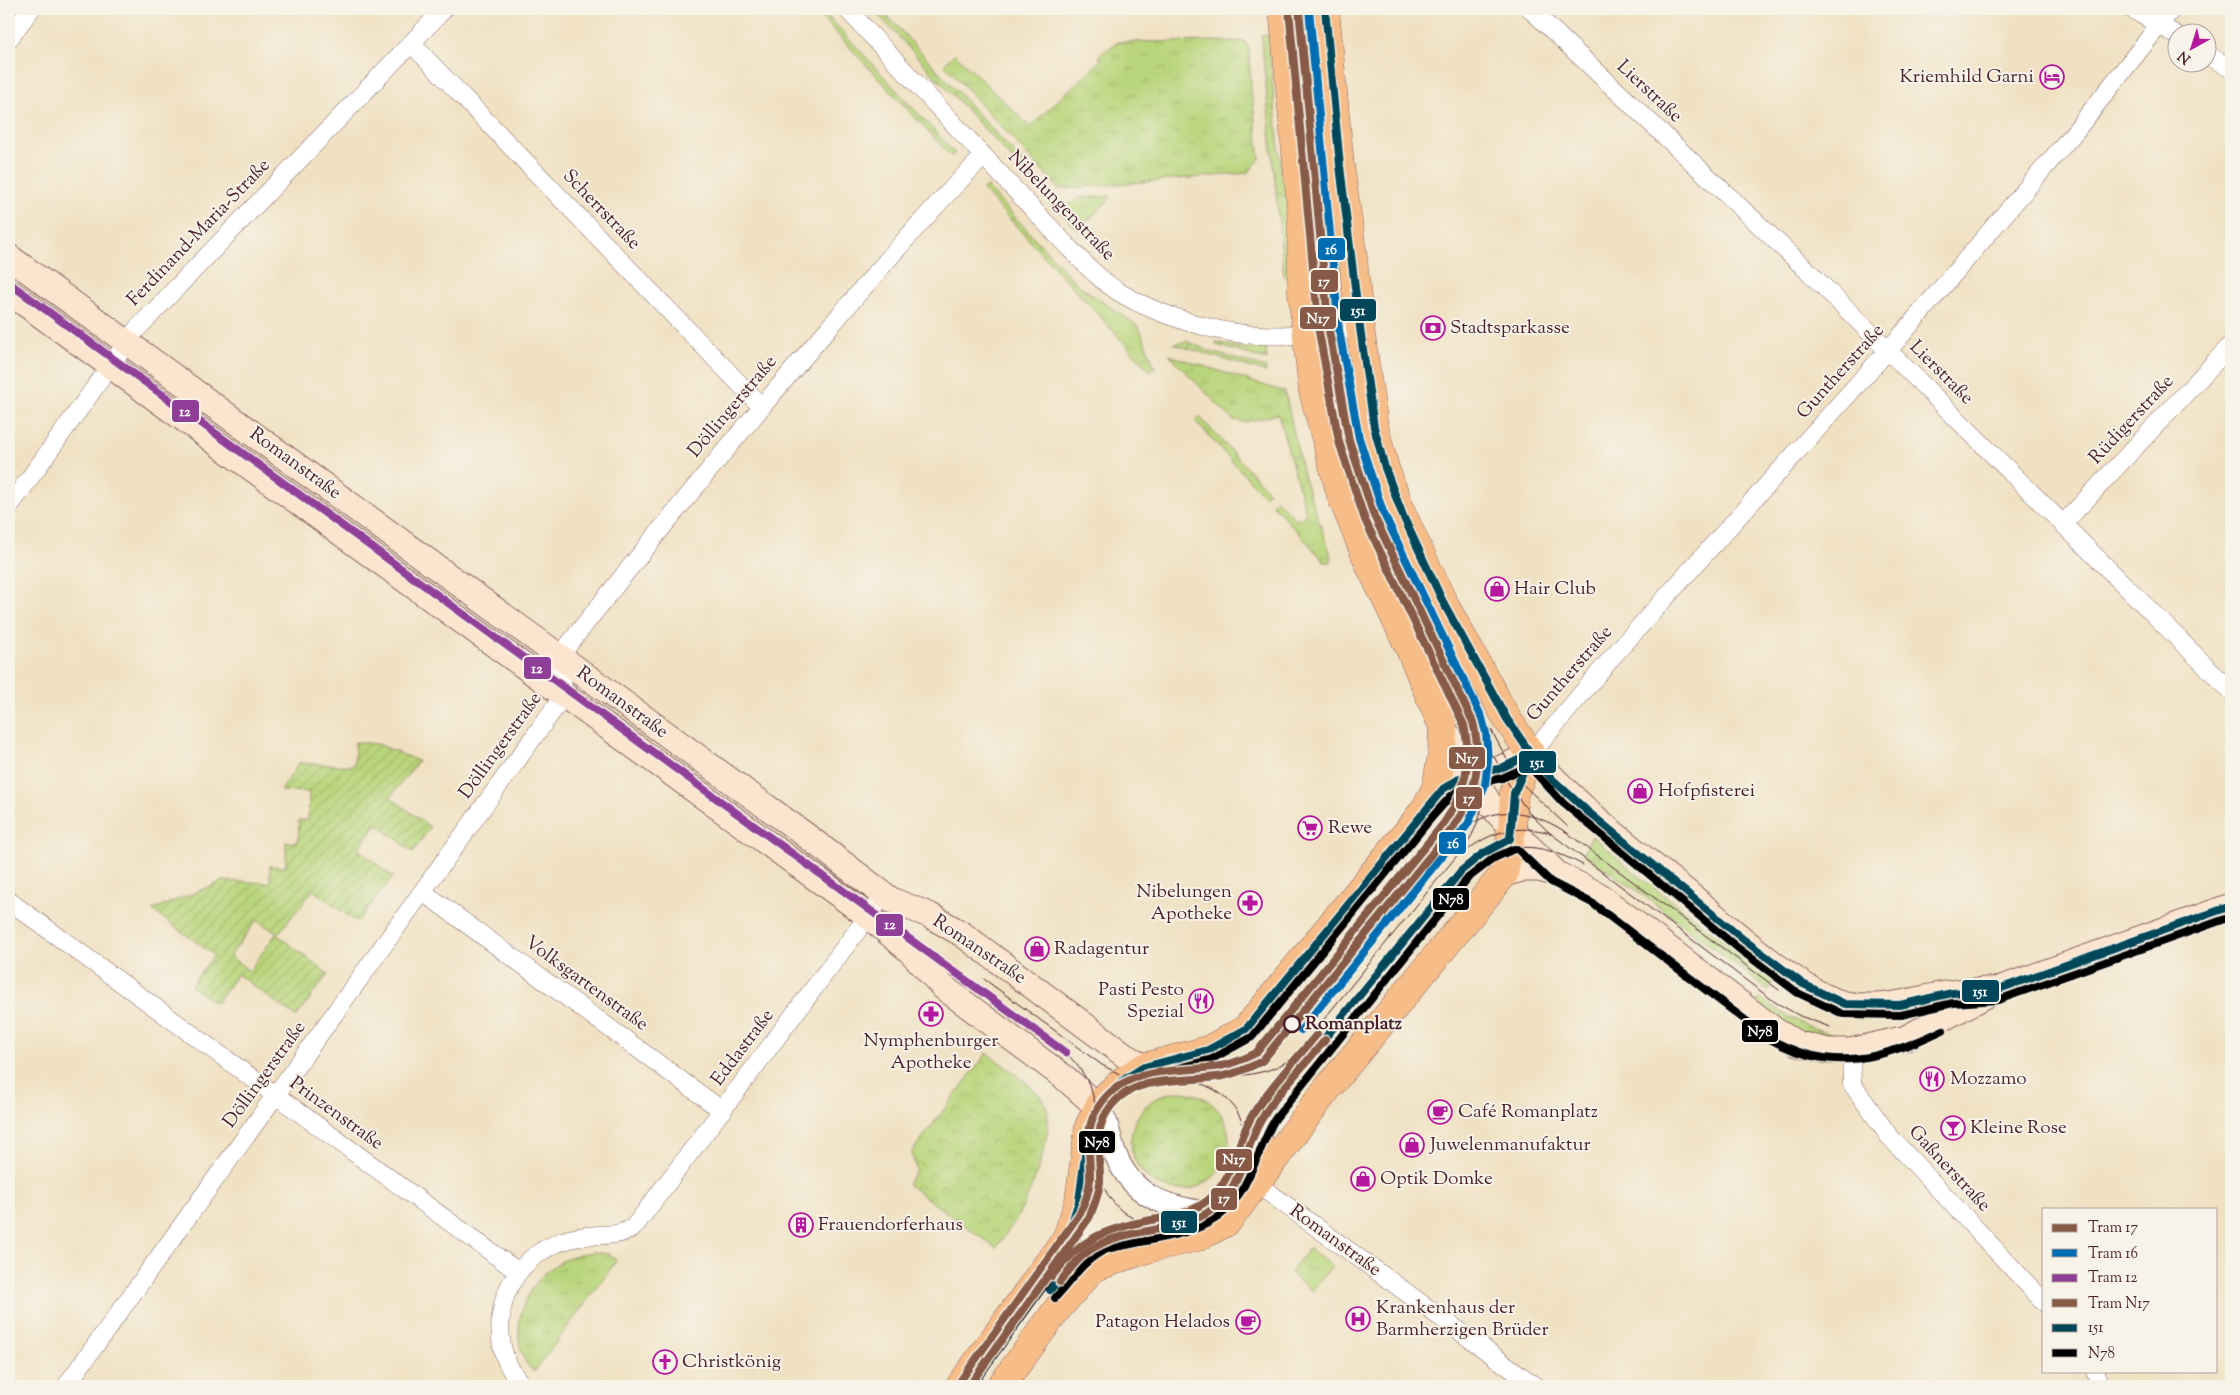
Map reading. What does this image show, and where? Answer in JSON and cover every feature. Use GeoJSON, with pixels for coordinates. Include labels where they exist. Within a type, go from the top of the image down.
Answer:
{"type":"FeatureCollection","features":[{"type":"Feature","properties":{"kind":"main road"},"geometry":{"type":"LineString","coordinates":[[1283,9],[1302,219],[1301,264],[1306,333],[1313,391],[1341,495],[1370,566],[1409,647],[1443,727],[1469,773],[1488,803],[1557,874]]}},
{"type":"Feature","properties":{"kind":"main road"},"geometry":{"type":"LineString","coordinates":[[1325,9],[1340,166],[1352,249],[1360,328],[1374,427],[1385,468],[1403,516],[1444,602],[1507,719],[1530,754],[1569,795],[1736,934],[1803,984],[1822,994],[1845,1004],[1871,1006],[1900,1004],[1952,993],[1996,990]]}},
{"type":"Feature","properties":{"kind":"main road","name":"Romanstraße"},"geometry":{"type":"LineString","coordinates":[[9,257],[891,900],[929,915],[962,934],[1126,1056],[1144,1067]]}},
{"type":"Feature","properties":{"kind":"main road","name":"Romanstraße"},"geometry":{"type":"LineString","coordinates":[[9,292],[868,916],[910,950],[942,986],[1065,1078],[1098,1106]]}},
{"type":"Feature","properties":{"kind":"main road"},"geometry":{"type":"LineString","coordinates":[[1425,809],[1436,788],[1442,755],[1443,727]]}},
{"type":"Feature","properties":{"kind":"main road"},"geometry":{"type":"LineString","coordinates":[[960,1386],[1067,1237],[1079,1201],[1090,1126],[1098,1106],[1112,1089],[1144,1067],[1200,1053],[1246,1029],[1425,809],[1448,786],[1469,773],[1495,770],[1530,754]]}},
{"type":"Feature","properties":{"kind":"main road"},"geometry":{"type":"LineString","coordinates":[[1001,1386],[1059,1306],[1093,1268],[1147,1249],[1198,1236],[1221,1227],[1231,1218],[1258,1184],[1276,1155],[1327,1089],[1504,874],[1512,829],[1514,792],[1530,754]]}},
{"type":"Feature","properties":{"kind":"main road"},"geometry":{"type":"LineString","coordinates":[[1504,874],[1530,869],[1557,874],[1597,894],[1787,1038],[1798,1044],[1828,1051],[1851,1052],[1906,1038],[1996,990],[2231,906]]}},
{"type":"Feature","properties":{"kind":"street"},"geometry":{"type":"LineString","coordinates":[[9,39],[31,9]]}},
{"type":"Feature","properties":{"kind":"street","name":"Ferdinand-Maria-Straße"},"geometry":{"type":"LineString","coordinates":[[9,507],[127,342],[444,9]]}},
{"type":"Feature","properties":{"kind":"street","name":"Nibelungenstraße"},"geometry":{"type":"LineString","coordinates":[[847,9],[1070,249],[1098,277],[1123,294],[1188,321],[1222,330],[1256,335],[1360,328]]}},
{"type":"Feature","properties":{"kind":"street","name":"Lierstraße"},"geometry":{"type":"LineString","coordinates":[[1530,9],[1810,273],[2231,691]]}},
{"type":"Feature","properties":{"kind":"street"},"geometry":{"type":"LineString","coordinates":[[2132,9],[2168,29]]}},
{"type":"Feature","properties":{"kind":"street","name":"Guntherstraße"},"geometry":{"type":"LineString","coordinates":[[1530,754],[1620,648],[1888,351],[2074,134],[2172,9]]}},
{"type":"Feature","properties":{"kind":"street","name":"Scherrstraße"},"geometry":{"type":"LineString","coordinates":[[411,43],[761,406]]}},
{"type":"Feature","properties":{"kind":"street"},"geometry":{"type":"LineString","coordinates":[[2218,62],[2231,70]]}},
{"type":"Feature","properties":{"kind":"street","name":"Döllingerstraße"},"geometry":{"type":"LineString","coordinates":[[66,1386],[564,695],[559,657],[653,536],[761,406],[920,223],[984,156]]}},
{"type":"Feature","properties":{"kind":"street","name":"Rüdigerstraße"},"geometry":{"type":"LineString","coordinates":[[2063,524],[2231,345]]}},
{"type":"Feature","properties":{"kind":"street","name":"Volksgartenstraße"},"geometry":{"type":"LineString","coordinates":[[423,892],[723,1111]]}},
{"type":"Feature","properties":{"kind":"street","name":"Eddastraße"},"geometry":{"type":"LineString","coordinates":[[517,1271],[537,1254],[568,1239],[625,1233],[634,1227],[723,1111],[884,894]]}},
{"type":"Feature","properties":{"kind":"street","name":"Prinzenstraße"},"geometry":{"type":"LineString","coordinates":[[9,901],[517,1271]]}},
{"type":"Feature","properties":{"kind":"street","name":"Gaßnerstraße"},"geometry":{"type":"LineString","coordinates":[[1851,1052],[1852,1084],[1889,1136],[2042,1300]]}},
{"type":"Feature","properties":{"kind":"street"},"geometry":{"type":"LineString","coordinates":[[1098,1106],[1106,1121],[1120,1165],[1137,1189],[1163,1204],[1231,1218]]}},
{"type":"Feature","properties":{"kind":"street","name":"Romanstraße"},"geometry":{"type":"LineString","coordinates":[[1258,1184],[1535,1386]]}},
{"type":"Feature","properties":{"kind":"street"},"geometry":{"type":"LineString","coordinates":[[517,1271],[509,1286],[502,1309],[499,1329],[500,1347],[507,1364],[523,1386]]}},
{"type":"Feature","properties":{"kind":"street"},"geometry":{"type":"LineString","coordinates":[[2095,1372],[2101,1386],[2109,1386]]}},
{"type":"Feature","properties":{"kind":"green space"},"geometry":{"type":"Polygon","coordinates":[[[814,9],[821,9],[955,153],[951,156],[814,9]]]}},
{"type":"Feature","properties":{"kind":"green space"},"geometry":{"type":"Polygon","coordinates":[[[873,9],[881,9],[1064,207],[1079,198],[1110,196],[1111,198],[1078,230],[873,9]]]}},
{"type":"Feature","properties":{"kind":"green space"},"geometry":{"type":"Polygon","coordinates":[[[1294,9],[1316,9],[1345,272],[1314,275],[1294,9]]]}},
{"type":"Feature","properties":{"kind":"green space"},"geometry":{"type":"Polygon","coordinates":[[[1261,35],[1268,35],[1281,169],[1286,169],[1292,277],[1284,277],[1261,35]]]}},
{"type":"Feature","properties":{"kind":"green space"},"geometry":{"type":"Polygon","coordinates":[[[1244,41],[1249,49],[1251,89],[1260,159],[1248,173],[1059,189],[944,64],[955,54],[1030,127],[1101,60],[1099,55],[1118,42],[1244,41]]]}},
{"type":"Feature","properties":{"kind":"green space"},"geometry":{"type":"Polygon","coordinates":[[[987,187],[1078,285],[1139,327],[1155,368],[1151,372],[983,190],[987,187]]]}},
{"type":"Feature","properties":{"kind":"green space"},"geometry":{"type":"Polygon","coordinates":[[[1186,341],[1209,351],[1266,368],[1265,372],[1174,344],[1186,341]]]}},
{"type":"Feature","properties":{"kind":"green space"},"geometry":{"type":"Polygon","coordinates":[[[1216,342],[1241,348],[1266,348],[1267,360],[1216,345],[1216,342]]]}},
{"type":"Feature","properties":{"kind":"green space"},"geometry":{"type":"Polygon","coordinates":[[[1347,347],[1350,371],[1354,371],[1409,554],[1389,564],[1358,487],[1328,375],[1332,374],[1328,349],[1347,347]]]}},
{"type":"Feature","properties":{"kind":"green space"},"geometry":{"type":"Polygon","coordinates":[[[1169,355],[1285,392],[1303,475],[1332,558],[1331,562],[1325,562],[1272,504],[1276,500],[1296,519],[1301,519],[1306,513],[1278,414],[1246,422],[1233,420],[1169,355]]]}},
{"type":"Feature","properties":{"kind":"green space"},"geometry":{"type":"Polygon","coordinates":[[[1200,417],[1269,492],[1264,496],[1195,421],[1200,417]]]}},
{"type":"Feature","properties":{"kind":"green space"},"geometry":{"type":"Polygon","coordinates":[[[355,742],[378,744],[418,761],[390,797],[430,827],[413,852],[377,824],[358,849],[393,877],[357,922],[313,890],[278,934],[257,920],[230,956],[249,971],[276,934],[328,974],[296,1017],[237,974],[216,1004],[191,986],[214,955],[152,910],[224,881],[270,883],[270,866],[286,867],[286,842],[298,842],[299,820],[308,820],[309,792],[281,791],[299,763],[354,766],[355,742]]]}},
{"type":"Feature","properties":{"kind":"green space"},"geometry":{"type":"Polygon","coordinates":[[[1592,836],[1639,876],[1775,979],[1768,990],[1635,889],[1583,854],[1592,836]]]}},
{"type":"Feature","properties":{"kind":"green space"},"geometry":{"type":"Polygon","coordinates":[[[1760,998],[1795,1020],[1819,1030],[1859,1039],[1819,1042],[1754,1006],[1760,998]]]}},
{"type":"Feature","properties":{"kind":"green space"},"geometry":{"type":"Polygon","coordinates":[[[987,1053],[1019,1076],[1041,1097],[1048,1114],[1045,1144],[1035,1177],[1018,1216],[996,1248],[907,1184],[916,1171],[912,1152],[987,1053]]]}},
{"type":"Feature","properties":{"kind":"green space"},"geometry":{"type":"Polygon","coordinates":[[[1180,1092],[1199,1095],[1215,1106],[1226,1122],[1229,1141],[1226,1160],[1215,1176],[1199,1187],[1180,1190],[1161,1187],[1145,1176],[1134,1160],[1131,1141],[1134,1122],[1145,1106],[1161,1095],[1180,1092]]]}},
{"type":"Feature","properties":{"kind":"green space"},"geometry":{"type":"Polygon","coordinates":[[[1309,1248],[1332,1266],[1312,1291],[1290,1273],[1309,1248]]]}},
{"type":"Feature","properties":{"kind":"green space"},"geometry":{"type":"Polygon","coordinates":[[[583,1253],[609,1254],[617,1260],[534,1372],[523,1356],[519,1338],[519,1325],[526,1299],[542,1277],[563,1260],[583,1253]]]}},
{"type":"Feature","properties":{"kind":"tram line","name":"17"},"geometry":{"type":"LineString","coordinates":[[969,1386],[1089,1218],[1099,1187],[1099,1133],[1104,1117],[1114,1102],[1126,1092],[1141,1086],[1156,1082],[1223,1076],[1243,1070],[1262,1061],[1452,829],[1472,791],[1477,765],[1476,737],[1473,722],[1374,516],[1349,440],[1329,331],[1299,9]]}},
{"type":"Feature","properties":{"kind":"tram line","name":"16"},"geometry":{"type":"LineString","coordinates":[[1301,1030],[1468,824],[1485,785],[1488,760],[1486,733],[1482,718],[1383,512],[1359,438],[1339,330],[1309,9]]}},
{"type":"Feature","properties":{"kind":"tram line","name":"N17"},"geometry":{"type":"LineString","coordinates":[[961,1380],[1080,1213],[1089,1184],[1090,1129],[1095,1113],[1106,1097],[1119,1086],[1134,1078],[1167,1071],[1225,1065],[1256,1053],[1444,823],[1458,800],[1465,776],[1467,752],[1464,725],[1365,520],[1339,442],[1319,332],[1289,10]]}},
{"type":"Feature","properties":{"kind":"tram line","name":"12"},"geometry":{"type":"LineString","coordinates":[[9,283],[1066,1053]]}},
{"type":"Feature","properties":{"kind":"tram line"},"geometry":{"type":"LineString","coordinates":[[1464,700],[1509,785],[1531,815],[1550,833],[1775,1002],[1800,1016],[1830,1027]]}},
{"type":"Feature","properties":{"kind":"tram line"},"geometry":{"type":"LineString","coordinates":[[1480,709],[1518,780],[1567,826]]}},
{"type":"Feature","properties":{"kind":"tram line"},"geometry":{"type":"LineString","coordinates":[[1224,1077],[1270,1070],[1294,1056],[1468,842],[1475,830],[1484,792],[1485,779],[1480,739]]}},
{"type":"Feature","properties":{"kind":"tram line"},"geometry":{"type":"LineString","coordinates":[[1435,852],[1466,827],[1496,814],[1529,815],[1546,821],[1566,832],[1779,990]]}},
{"type":"Feature","properties":{"kind":"tram line"},"geometry":{"type":"LineString","coordinates":[[1465,852],[1484,839],[1505,831],[1527,829],[1550,833]]}},
{"type":"Feature","properties":{"kind":"tram line"},"geometry":{"type":"LineString","coordinates":[[1461,871],[1493,854],[1521,847],[1550,851],[1583,865]]}},
{"type":"Feature","properties":{"kind":"tram line"},"geometry":{"type":"LineString","coordinates":[[984,979],[1102,1065],[1127,1078],[1154,1081]]}},
{"type":"Feature","properties":{"kind":"tram line","name":"N17"},"geometry":{"type":"LineString","coordinates":[[1052,1276],[1074,1252],[1096,1237],[1120,1227],[1181,1214],[1208,1200],[1224,1182],[1230,1171],[1247,1125],[1260,1103],[1317,1034]]}},
{"type":"Feature","properties":{"kind":"tram line","name":"17"},"geometry":{"type":"LineString","coordinates":[[1060,1282],[1080,1258],[1095,1247],[1109,1240],[1185,1223],[1213,1209],[1223,1200],[1242,1168],[1255,1131],[1268,1109],[1325,1040]]}},
{"type":"Feature","properties":{"kind":"tram line"},"geometry":{"type":"LineString","coordinates":[[1066,1053],[1076,1063],[1093,1094],[1099,1143]]}},
{"type":"Feature","properties":{"kind":"tram line"},"geometry":{"type":"LineString","coordinates":[[1187,1080],[1217,1091],[1236,1110],[1242,1123],[1245,1137],[1245,1152],[1241,1168]]}},
{"type":"Feature","properties":{"kind":"tram line"},"geometry":{"type":"LineString","coordinates":[[1100,1177],[1111,1200],[1128,1215],[1149,1224],[1174,1225]]}},
{"type":"Feature","properties":{"kind":"transit line","name":"151"},"geometry":{"type":"LineString","coordinates":[[1325,9],[1340,166],[1360,328],[1374,427],[1385,468],[1403,516],[1443,602],[1507,719],[1531,754],[1552,779],[1587,811],[1744,940],[1803,984],[1845,1004],[1900,1005],[1952,993],[1996,990],[2231,906]]}},
{"type":"Feature","properties":{"kind":"transit line","name":"151"},"geometry":{"type":"LineString","coordinates":[[1050,1290],[1085,1250],[1102,1240],[1193,1219],[1220,1201],[1236,1178],[1260,1123],[1285,1087],[1461,871],[1482,854],[1510,839],[1514,793],[1531,754]]}},
{"type":"Feature","properties":{"kind":"transit line","name":"151"},"geometry":{"type":"LineString","coordinates":[[960,1386],[1067,1237],[1079,1201],[1089,1126],[1103,1099],[1125,1079],[1144,1067],[1208,1050],[1246,1029],[1443,789],[1469,773],[1499,769],[1531,754]]}},
{"type":"Feature","properties":{"kind":"transit line","name":"N78"},"geometry":{"type":"LineString","coordinates":[[972,1386],[1076,1241],[1089,1203],[1099,1129],[1111,1105],[1131,1087],[1148,1076],[1212,1059],[1252,1037],[1433,816],[1450,797],[1464,786],[1502,778],[1529,766],[1563,803],[1738,948],[1798,993],[1843,1014],[1901,1015],[1953,1003],[1998,1000],[2231,917]]}},
{"type":"Feature","properties":{"kind":"transit line","name":"N78"},"geometry":{"type":"LineString","coordinates":[[1055,1298],[1078,1271],[1097,1254],[1114,1247],[1180,1234],[1204,1225],[1224,1212],[1241,1192],[1275,1119],[1468,878],[1494,858],[1514,849],[1517,849],[1551,882],[1592,903],[1770,1039],[1793,1050],[1836,1059],[1857,1058],[1899,1049],[1943,1030]]}},
{"type":"Feature","properties":{"kind":"place","name":"Kriemhild Garni"},"geometry":{"type":"Point","coordinates":[2052,77]}},
{"type":"Feature","properties":{"kind":"place","name":"Stadtsparkasse"},"geometry":{"type":"Point","coordinates":[1433,328]}},
{"type":"Feature","properties":{"kind":"place","name":"Hair Club"},"geometry":{"type":"Point","coordinates":[1497,589]}},
{"type":"Feature","properties":{"kind":"place","name":"Hofpfisterei"},"geometry":{"type":"Point","coordinates":[1640,791]}},
{"type":"Feature","properties":{"kind":"place","name":"Rewe"},"geometry":{"type":"Point","coordinates":[1310,828]}},
{"type":"Feature","properties":{"kind":"place","name":"Nibelungen Apotheke"},"geometry":{"type":"Point","coordinates":[1250,903]}},
{"type":"Feature","properties":{"kind":"place","name":"Radagentur"},"geometry":{"type":"Point","coordinates":[1037,949]}},
{"type":"Feature","properties":{"kind":"place","name":"Pasti Pesto Spezial"},"geometry":{"type":"Point","coordinates":[1201,1001]}},
{"type":"Feature","properties":{"kind":"place","name":"Nymphenburger Apotheke"},"geometry":{"type":"Point","coordinates":[931,1014]}},
{"type":"Feature","properties":{"kind":"place","name":"Romanplatz"},"geometry":{"type":"Point","coordinates":[1292,1024]}},
{"type":"Feature","properties":{"kind":"place","name":"Mozzamo"},"geometry":{"type":"Point","coordinates":[1932,1079]}},
{"type":"Feature","properties":{"kind":"place","name":"Café Romanplatz"},"geometry":{"type":"Point","coordinates":[1440,1112]}},
{"type":"Feature","properties":{"kind":"place","name":"Kleine Rose"},"geometry":{"type":"Point","coordinates":[1953,1128]}},
{"type":"Feature","properties":{"kind":"place","name":"Juwelenmanufaktur"},"geometry":{"type":"Point","coordinates":[1412,1145]}},
{"type":"Feature","properties":{"kind":"place","name":"Optik Domke"},"geometry":{"type":"Point","coordinates":[1363,1179]}},
{"type":"Feature","properties":{"kind":"place","name":"Frauendorferhaus"},"geometry":{"type":"Point","coordinates":[801,1225]}},
{"type":"Feature","properties":{"kind":"place","name":"Krankenhaus der Barmherzigen Brüder"},"geometry":{"type":"Point","coordinates":[1358,1319]}},
{"type":"Feature","properties":{"kind":"place","name":"Patagon Helados"},"geometry":{"type":"Point","coordinates":[1248,1322]}},
{"type":"Feature","properties":{"kind":"place","name":"Christkönig"},"geometry":{"type":"Point","coordinates":[665,1362]}}]}
